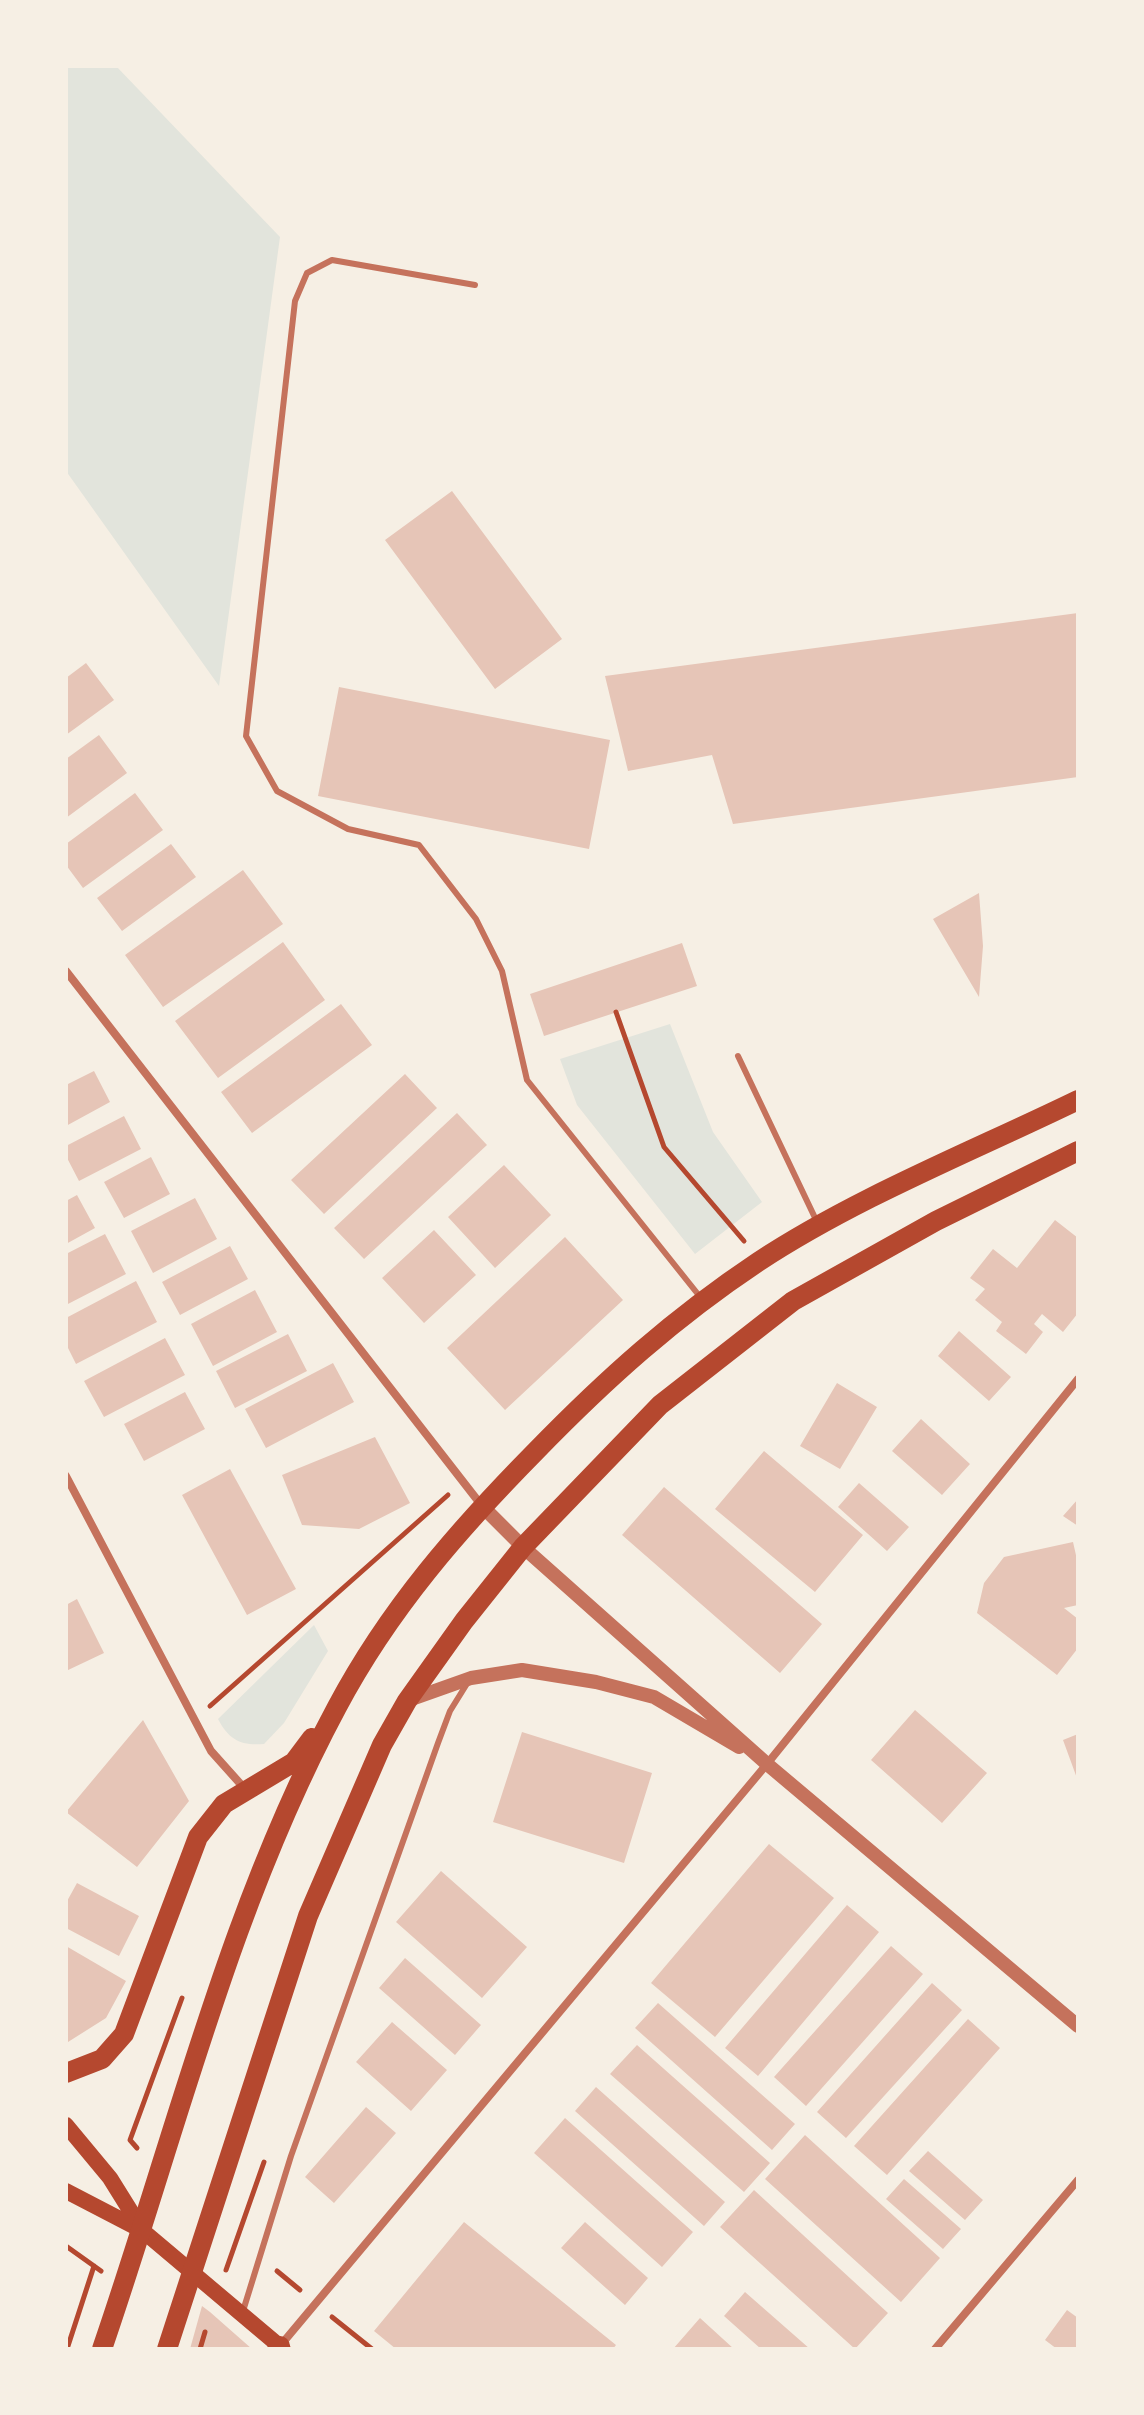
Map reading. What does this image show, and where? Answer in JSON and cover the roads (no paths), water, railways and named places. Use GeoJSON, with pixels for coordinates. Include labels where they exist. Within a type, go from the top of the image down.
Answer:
{"type":"FeatureCollection","features":[{"type":"Feature","properties":{"kind":"main road"},"geometry":{"type":"LineString","coordinates":[[66,2073],[102,2059],[124,2034],[198,1837],[224,1804],[294,1762],[336,1708],[409,1591],[482,1506],[617,1369],[703,1300],[760,1260],[819,1225],[1076,1104]]}},
{"type":"Feature","properties":{"kind":"main road"},"geometry":{"type":"LineString","coordinates":[[167,2349],[308,1916],[382,1745],[407,1701],[523,1547],[660,1405],[793,1301],[936,1221],[1078,1151]]}},
{"type":"Feature","properties":{"kind":"main road"},"geometry":{"type":"LineString","coordinates":[[102,2349],[239,1931],[289,1808],[336,1708]]}},
{"type":"Feature","properties":{"kind":"main road"},"geometry":{"type":"LineString","coordinates":[[66,2125],[93,2155],[143,2231]]}},
{"type":"Feature","properties":{"kind":"main road"},"geometry":{"type":"LineString","coordinates":[[66,2191],[143,2231],[280,2348]]}},
{"type":"Feature","properties":{"kind":"street"},"geometry":{"type":"LineString","coordinates":[[66,971],[482,1506],[523,1547],[767,1764],[1078,2026]]}},
{"type":"Feature","properties":{"kind":"street"},"geometry":{"type":"LineString","coordinates":[[280,2348],[767,1764],[1078,1379]]}},
{"type":"Feature","properties":{"kind":"street"},"geometry":{"type":"LineString","coordinates":[[66,1476],[211,1751],[246,1789]]}},
{"type":"Feature","properties":{"kind":"street"},"geometry":{"type":"LineString","coordinates":[[407,1701],[471,1678],[522,1670],[596,1682],[654,1697],[767,1764]]}},
{"type":"Feature","properties":{"kind":"street"},"geometry":{"type":"LineString","coordinates":[[935,2349],[1078,2180]]}},
{"type":"Feature","properties":{"kind":"lane"},"geometry":{"type":"LineString","coordinates":[[475,285],[332,260],[307,273],[295,301],[246,736],[277,791],[348,829],[419,845],[476,919],[502,971],[527,1080],[703,1300]]}},
{"type":"Feature","properties":{"kind":"lane"},"geometry":{"type":"LineString","coordinates":[[738,1056],[756,1101],[819,1225]]}},
{"type":"Feature","properties":{"kind":"lane"},"geometry":{"type":"LineString","coordinates":[[242,2314],[291,2156],[438,1743],[450,1711],[471,1678]]}}]}
